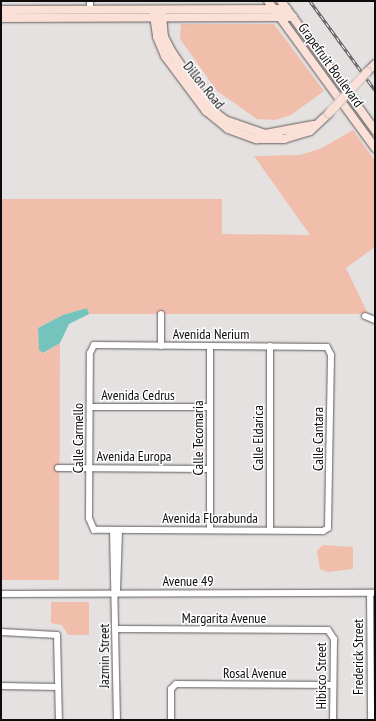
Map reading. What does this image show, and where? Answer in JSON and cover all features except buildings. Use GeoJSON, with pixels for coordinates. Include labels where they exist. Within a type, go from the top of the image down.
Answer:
{"type":"FeatureCollection","features":[{"type":"Feature","properties":{"kind":"main road","name":"Grapefruit Boulevard"},"geometry":{"type":"LineString","coordinates":[[268,1],[375,148]]}},
{"type":"Feature","properties":{"kind":"main road","name":"Grapefruit Boulevard"},"geometry":{"type":"LineString","coordinates":[[281,1],[375,130]]}},
{"type":"Feature","properties":{"kind":"main road"},"geometry":{"type":"LineString","coordinates":[[1,10],[287,9]]}},
{"type":"Feature","properties":{"kind":"main road"},"geometry":{"type":"LineString","coordinates":[[26,18],[37,14],[85,14],[90,10]]}},
{"type":"Feature","properties":{"kind":"main road","name":"Dillon Road"},"geometry":{"type":"LineString","coordinates":[[158,10],[158,18],[164,37],[172,52],[209,107],[225,120],[265,134],[284,133],[316,124],[329,113],[375,64]]}},
{"type":"Feature","properties":{"kind":"main road"},"geometry":{"type":"LineString","coordinates":[[1,18],[293,17]]}},
{"type":"Feature","properties":{"kind":"street"},"geometry":{"type":"LineString","coordinates":[[90,1],[90,10]]}},
{"type":"Feature","properties":{"kind":"street"},"geometry":{"type":"LineString","coordinates":[[161,314],[161,346]]}},
{"type":"Feature","properties":{"kind":"street"},"geometry":{"type":"LineString","coordinates":[[364,316],[375,320]]}},
{"type":"Feature","properties":{"kind":"street","name":"Avenida Nerium"},"geometry":{"type":"LineString","coordinates":[[92,347],[98,344],[161,346],[323,345],[329,349]]}},
{"type":"Feature","properties":{"kind":"street","name":"Calle Tecomaria"},"geometry":{"type":"LineString","coordinates":[[210,346],[210,530]]}},
{"type":"Feature","properties":{"kind":"street","name":"Calle Eldarica"},"geometry":{"type":"LineString","coordinates":[[270,346],[270,530]]}},
{"type":"Feature","properties":{"kind":"street","name":"Calle Carmello"},"geometry":{"type":"LineString","coordinates":[[92,347],[90,468],[92,528]]}},
{"type":"Feature","properties":{"kind":"street","name":"Calle Cantara"},"geometry":{"type":"LineString","coordinates":[[328,528],[329,349]]}},
{"type":"Feature","properties":{"kind":"street","name":"Avenida Cedrus"},"geometry":{"type":"LineString","coordinates":[[91,407],[210,407]]}},
{"type":"Feature","properties":{"kind":"street","name":"Avenida Europa"},"geometry":{"type":"LineString","coordinates":[[58,468],[210,469]]}},
{"type":"Feature","properties":{"kind":"street","name":"Avenida Florabunda"},"geometry":{"type":"LineString","coordinates":[[92,528],[116,530],[270,530],[328,528]]}},
{"type":"Feature","properties":{"kind":"street","name":"Jazmin Street"},"geometry":{"type":"LineString","coordinates":[[116,530],[116,720]]}},
{"type":"Feature","properties":{"kind":"street","name":"Avenue 49"},"geometry":{"type":"LineString","coordinates":[[1,594],[116,592],[373,593]]}},
{"type":"Feature","properties":{"kind":"street","name":"Frederick Street"},"geometry":{"type":"LineString","coordinates":[[371,720],[373,593]]}},
{"type":"Feature","properties":{"kind":"street","name":"Margarita Avenue"},"geometry":{"type":"LineString","coordinates":[[116,629],[332,632]]}},
{"type":"Feature","properties":{"kind":"street"},"geometry":{"type":"LineString","coordinates":[[1,632],[57,635],[58,720]]}},
{"type":"Feature","properties":{"kind":"street","name":"Hibisco Street"},"geometry":{"type":"LineString","coordinates":[[332,632],[334,720]]}},
{"type":"Feature","properties":{"kind":"street","name":"Rosal Avenue"},"geometry":{"type":"LineString","coordinates":[[171,720],[171,689],[176,684],[333,685]]}},
{"type":"Feature","properties":{"kind":"street"},"geometry":{"type":"LineString","coordinates":[[1,686],[58,687]]}},
{"type":"Feature","properties":{"kind":"shaded area"},"geometry":{"type":"Polygon","coordinates":[[[181,24],[274,24],[324,91],[291,115],[275,120],[257,119],[217,91],[180,39],[181,24]]]}},
{"type":"Feature","properties":{"kind":"shaded area"},"geometry":{"type":"Polygon","coordinates":[[[353,130],[375,161],[375,247],[346,268],[368,314],[89,314],[87,308],[63,315],[38,328],[39,350],[44,353],[60,343],[59,580],[1,580],[1,199],[222,199],[222,234],[310,235],[254,156],[300,155],[322,148],[353,130]]]}},
{"type":"Feature","properties":{"kind":"shaded area"},"geometry":{"type":"Polygon","coordinates":[[[323,545],[353,547],[353,569],[327,572],[320,569],[317,551],[323,545]]]}},
{"type":"Feature","properties":{"kind":"shaded area"},"geometry":{"type":"Polygon","coordinates":[[[51,602],[89,602],[89,635],[68,635],[62,625],[51,623],[51,602]]]}},
{"type":"Feature","properties":{"kind":"water"},"geometry":{"type":"Polygon","coordinates":[[[87,308],[89,314],[69,324],[60,343],[43,353],[39,350],[38,328],[63,315],[87,308]]]}},
{"type":"Feature","properties":{"kind":"railway"},"geometry":{"type":"LineString","coordinates":[[310,1],[375,90]]}}]}
